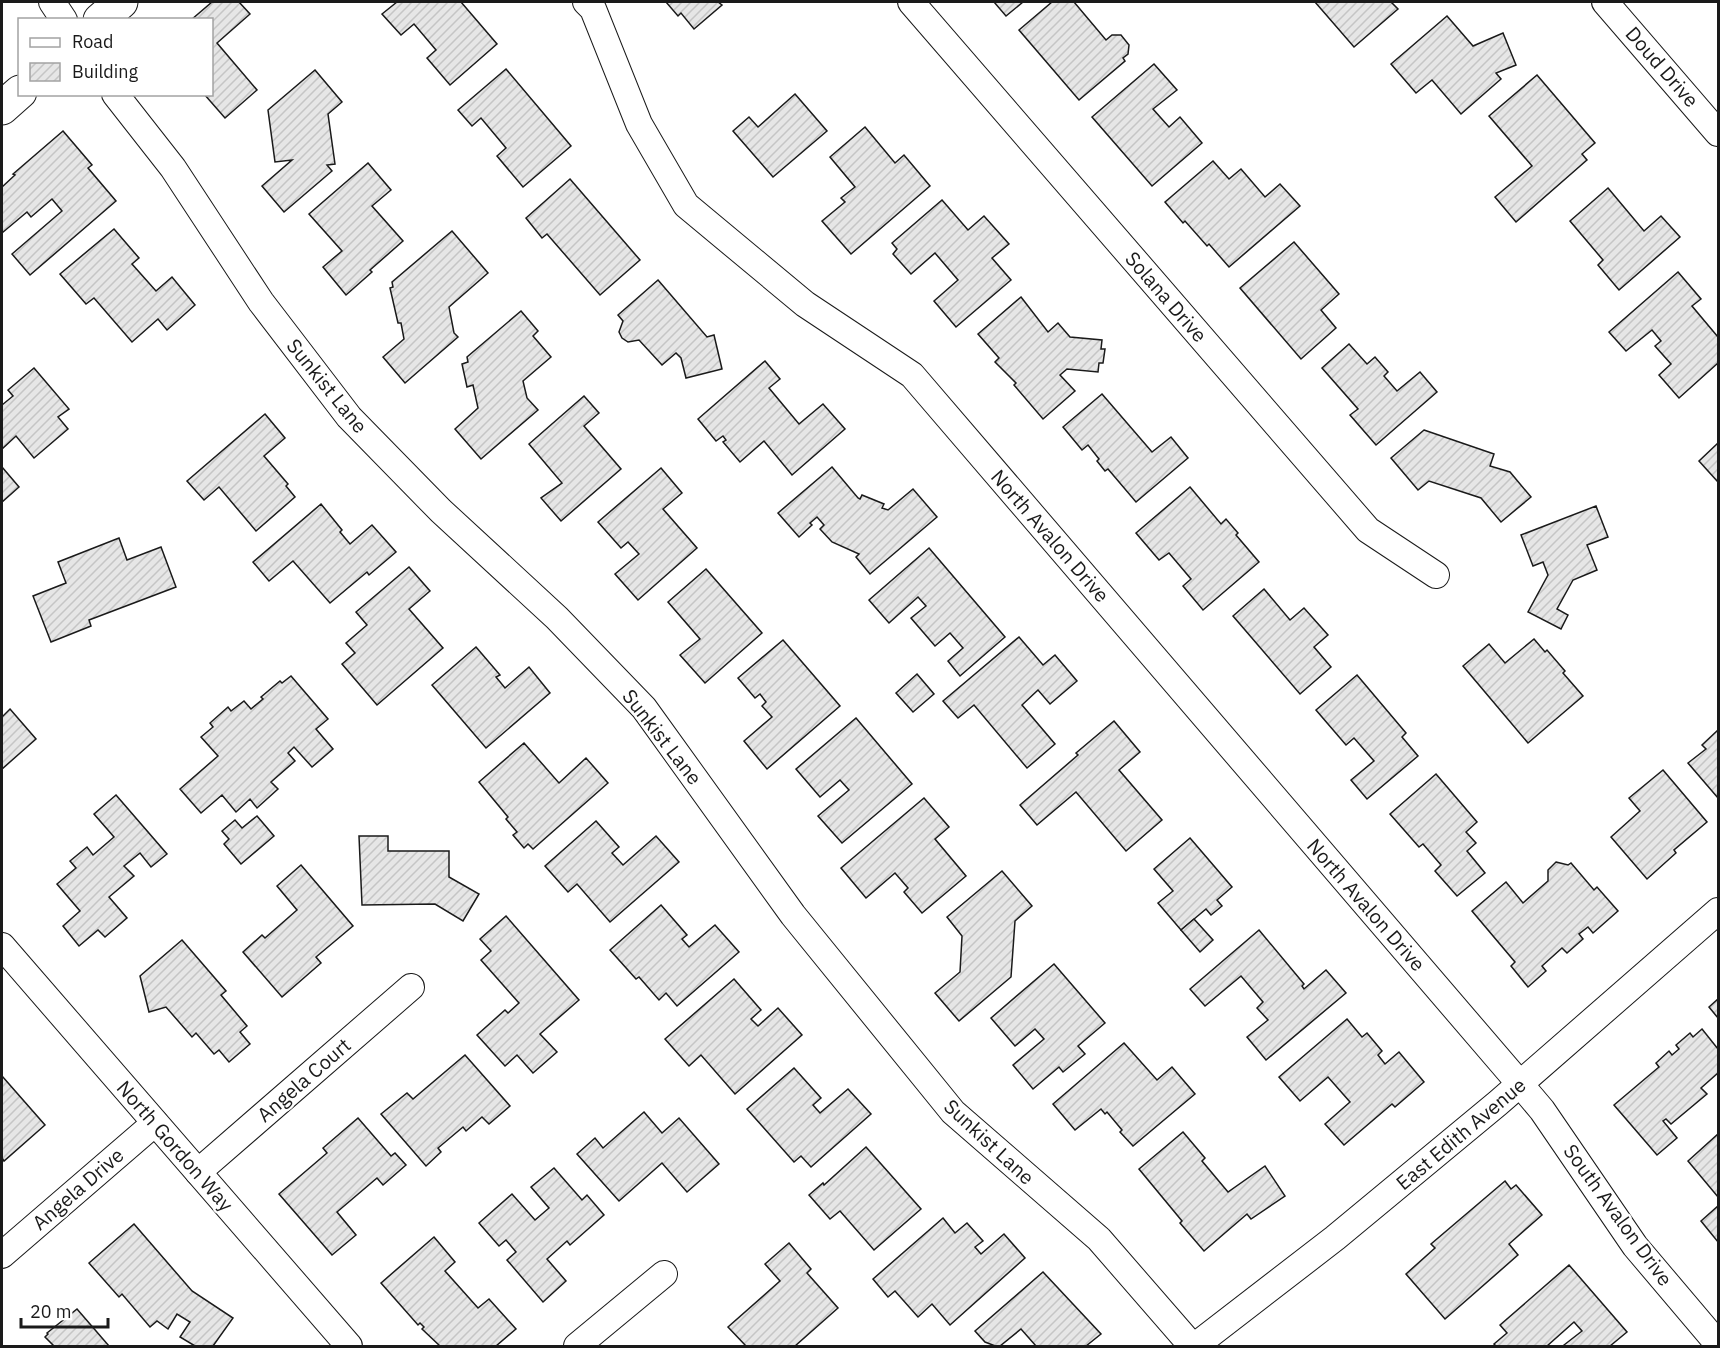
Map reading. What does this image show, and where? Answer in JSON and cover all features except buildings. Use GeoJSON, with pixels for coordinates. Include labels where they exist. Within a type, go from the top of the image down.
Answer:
{"type":"FeatureCollection","features":[{"type":"Feature","properties":{"kind":"street"},"geometry":{"type":"LineString","coordinates":[[52,2],[63,18]]}},
{"type":"Feature","properties":{"kind":"street"},"geometry":{"type":"LineString","coordinates":[[102,18],[121,2]]}},
{"type":"Feature","properties":{"kind":"street","name":"North Avalon Drive"},"geometry":{"type":"LineString","coordinates":[[586,2],[592,9],[639,124],[686,205],[805,304],[912,375],[1520,1084]]}},
{"type":"Feature","properties":{"kind":"street","name":"Solana Drive"},"geometry":{"type":"LineString","coordinates":[[911,2],[1368,530],[1436,575]]}},
{"type":"Feature","properties":{"kind":"street","name":"Doud Drive"},"geometry":{"type":"LineString","coordinates":[[1605,2],[1719,133]]}},
{"type":"Feature","properties":{"kind":"street"},"geometry":{"type":"LineString","coordinates":[[2,108],[18,94]]}},
{"type":"Feature","properties":{"kind":"street","name":"Sunkist Lane"},"geometry":{"type":"LineString","coordinates":[[117,96],[173,168],[261,303],[349,417],[441,511],[557,618],[644,708],[792,915],[953,1112],[1099,1239],[1193,1347]]}},
{"type":"Feature","properties":{"kind":"street","name":"East Edith Avenue"},"geometry":{"type":"LineString","coordinates":[[1193,1347],[1335,1238],[1520,1084],[1719,911]]}},
{"type":"Feature","properties":{"kind":"street","name":"North Gordon Way"},"geometry":{"type":"LineString","coordinates":[[2,946],[349,1347]]}},
{"type":"Feature","properties":{"kind":"street","name":"Angela Court"},"geometry":{"type":"LineString","coordinates":[[198,1172],[411,987]]}},
{"type":"Feature","properties":{"kind":"street","name":"South Avalon Drive"},"geometry":{"type":"LineString","coordinates":[[1520,1084],[1542,1110],[1635,1246],[1719,1344]]}},
{"type":"Feature","properties":{"kind":"street","name":"Angela Drive"},"geometry":{"type":"LineString","coordinates":[[2,1255],[155,1123]]}},
{"type":"Feature","properties":{"kind":"street"},"geometry":{"type":"LineString","coordinates":[[577,1347],[664,1274]]}}]}
